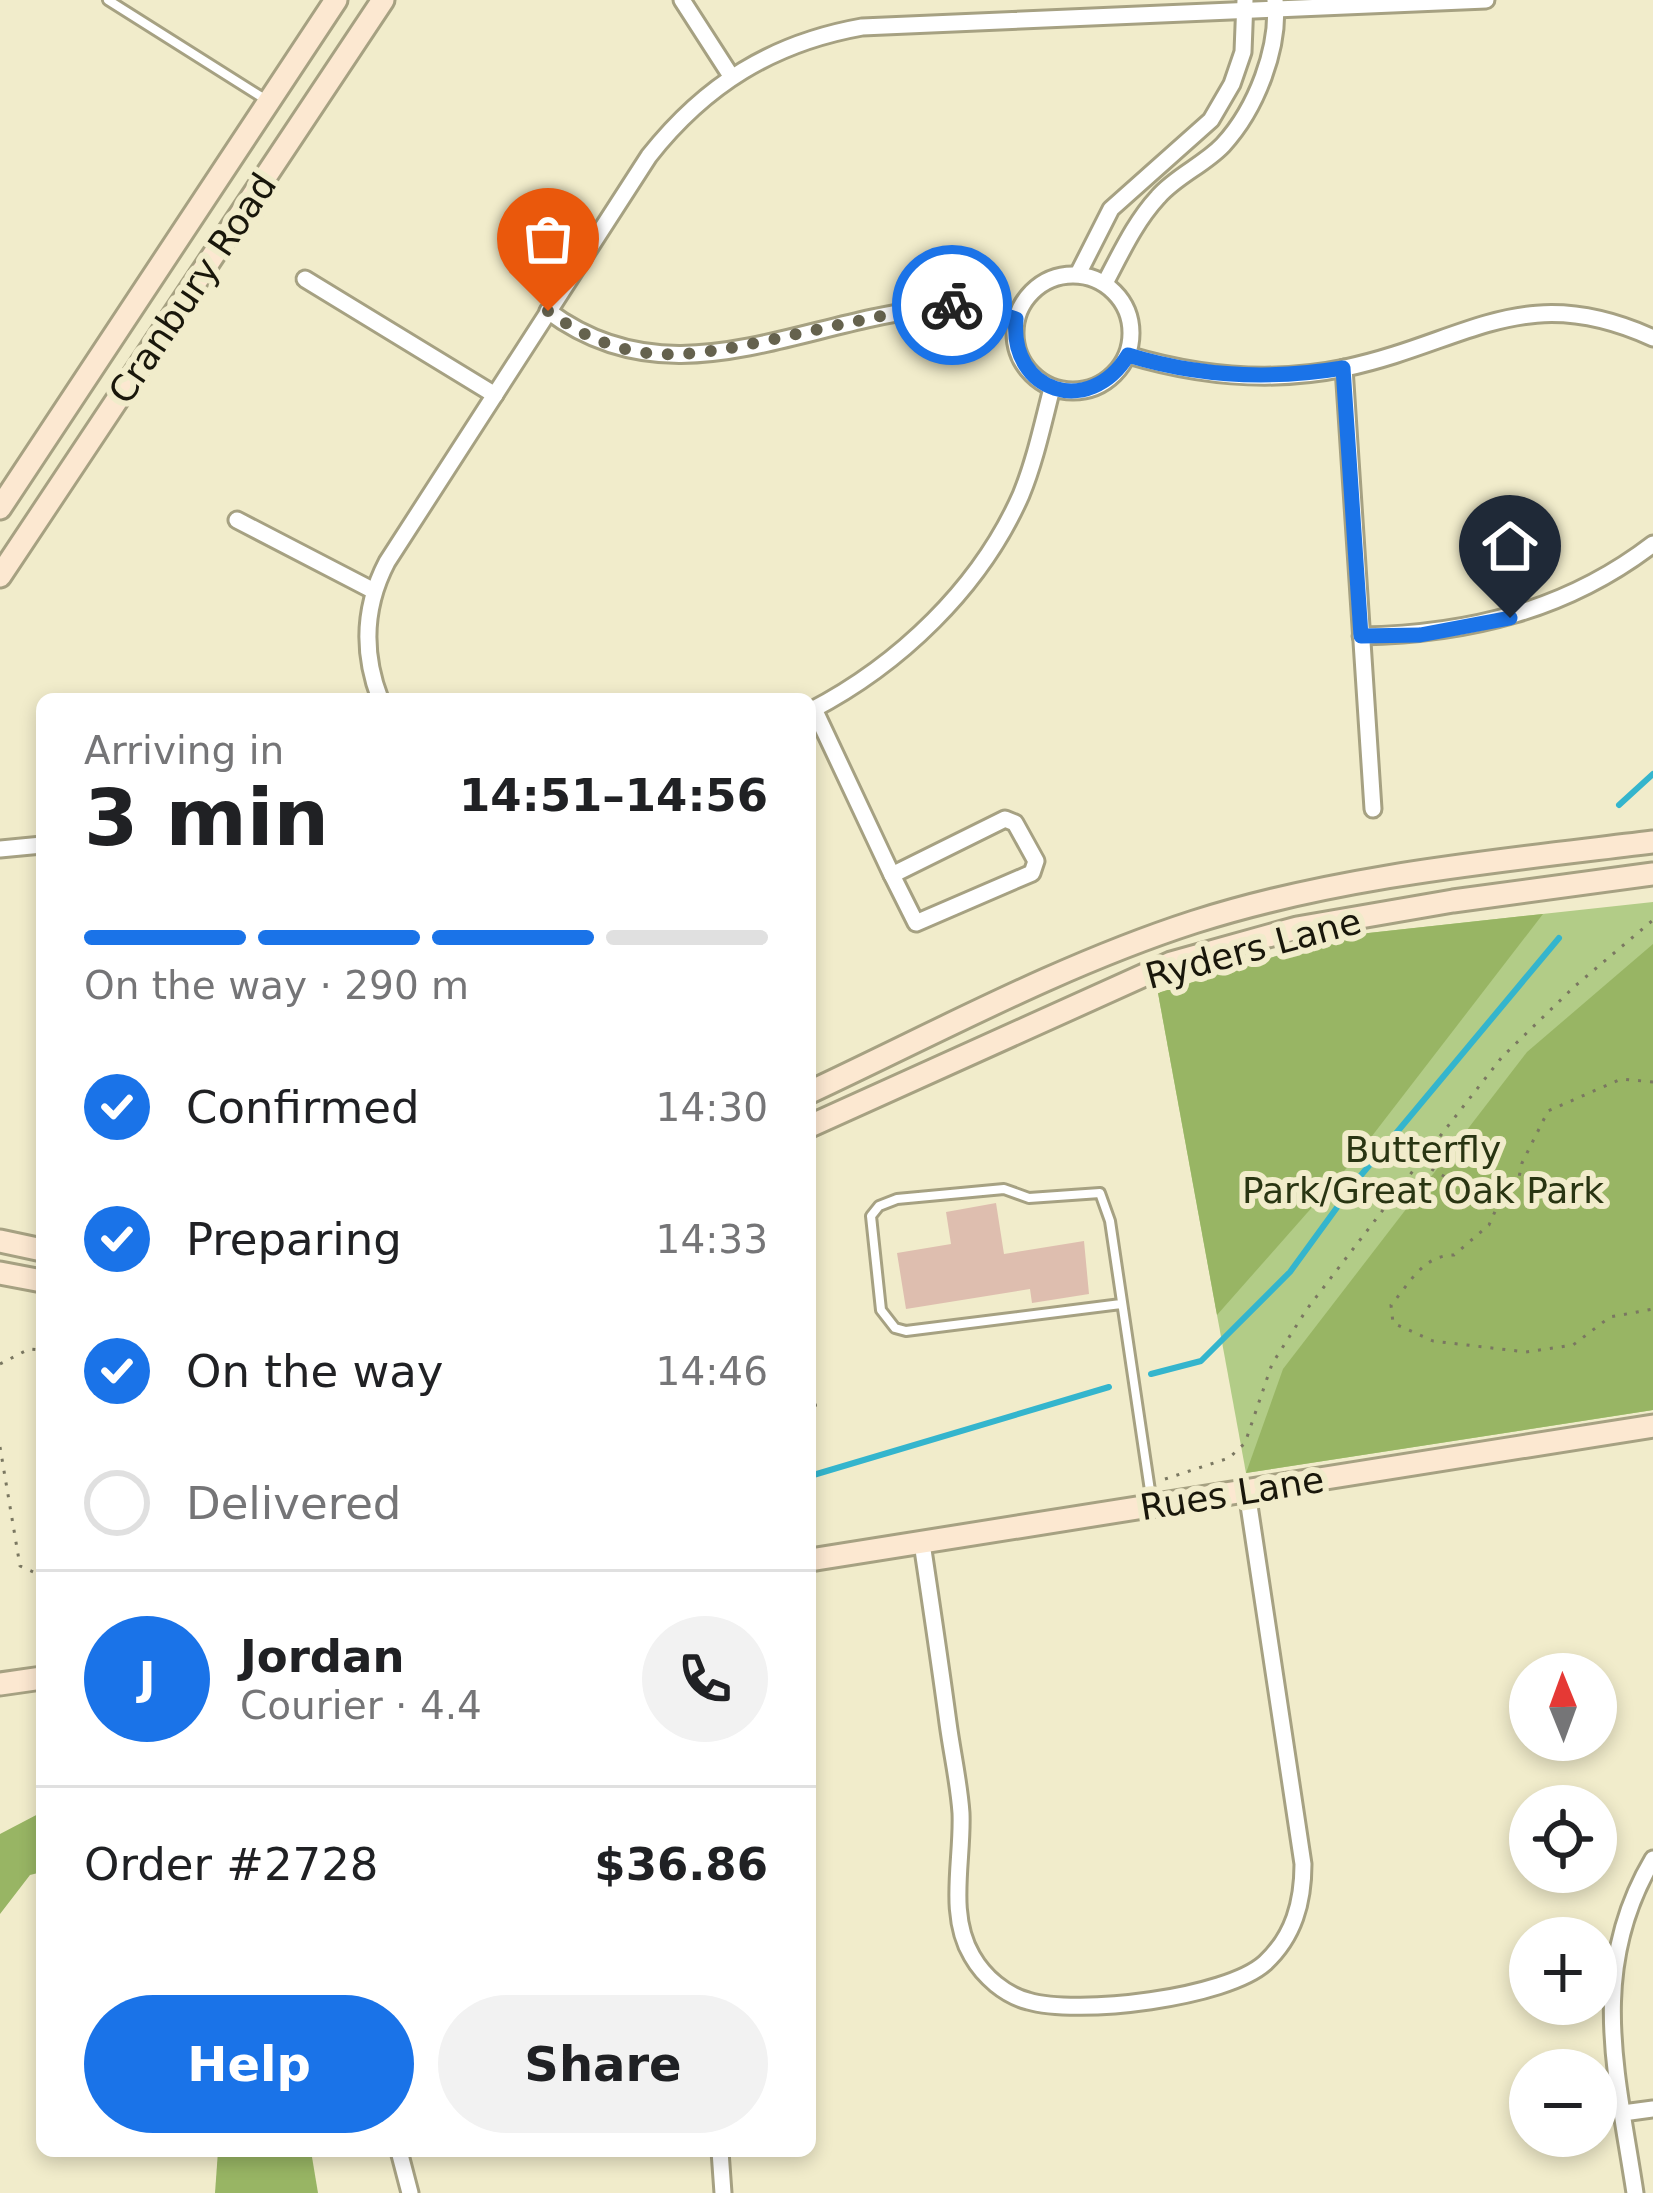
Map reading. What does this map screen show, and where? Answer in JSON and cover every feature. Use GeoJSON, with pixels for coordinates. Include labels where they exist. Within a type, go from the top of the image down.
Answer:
{"type":"FeatureCollection","features":[{"type":"Feature","properties":{"kind":"main road","name":"Cranbury Road"},"geometry":{"type":"LineString","coordinates":[[1,503],[336,0]]}},
{"type":"Feature","properties":{"kind":"main road","name":"Cranbury Road"},"geometry":{"type":"LineString","coordinates":[[0,576],[383,0]]}},
{"type":"Feature","properties":{"kind":"main road","name":"Ryders Lane"},"geometry":{"type":"LineString","coordinates":[[816,1089],[1068,970],[1196,922],[1370,882],[1653,842]]}},
{"type":"Feature","properties":{"kind":"main road","name":"Ryders Lane"},"geometry":{"type":"LineString","coordinates":[[816,1123],[1172,963],[1319,924],[1653,874]]}},
{"type":"Feature","properties":{"kind":"main road"},"geometry":{"type":"LineString","coordinates":[[0,1240],[36,1249]]}},
{"type":"Feature","properties":{"kind":"main road"},"geometry":{"type":"LineString","coordinates":[[0,1273],[36,1280]]}},
{"type":"Feature","properties":{"kind":"main road","name":"Rues Lane"},"geometry":{"type":"LineString","coordinates":[[816,1559],[1653,1426]]}},
{"type":"Feature","properties":{"kind":"main road"},"geometry":{"type":"LineString","coordinates":[[0,1684],[36,1679]]}},
{"type":"Feature","properties":{"kind":"street"},"geometry":{"type":"LineString","coordinates":[[682,0],[731,76]]}},
{"type":"Feature","properties":{"kind":"street"},"geometry":{"type":"LineString","coordinates":[[378,693],[367,639],[374,591],[387,562],[650,156],[691,107],[731,76],[800,42],[862,27],[1246,6],[1486,0]]}},
{"type":"Feature","properties":{"kind":"street"},"geometry":{"type":"LineString","coordinates":[[1078,274],[1111,209],[1211,120],[1232,84],[1243,52],[1246,6]]}},
{"type":"Feature","properties":{"kind":"street"},"geometry":{"type":"LineString","coordinates":[[1105,283],[1138,221],[1161,193],[1222,145],[1246,110],[1269,57],[1276,6]]}},
{"type":"Feature","properties":{"kind":"street"},"geometry":{"type":"LineString","coordinates":[[1078,274],[1105,283],[1129,315],[1128,355],[1105,382],[1070,392],[1052,388],[1025,368],[1014,336],[1022,304],[1046,280],[1078,274]]}},
{"type":"Feature","properties":{"kind":"street"},"geometry":{"type":"LineString","coordinates":[[304,279],[495,395]]}},
{"type":"Feature","properties":{"kind":"street"},"geometry":{"type":"LineString","coordinates":[[548,311],[603,344],[663,357],[704,355],[920,308],[977,306],[1016,319]]}},
{"type":"Feature","properties":{"kind":"street"},"geometry":{"type":"LineString","coordinates":[[1128,355],[1166,367],[1253,377],[1343,368],[1412,351],[1493,319],[1537,312],[1604,318],[1653,338]]}},
{"type":"Feature","properties":{"kind":"street"},"geometry":{"type":"LineString","coordinates":[[1343,368],[1373,809]]}},
{"type":"Feature","properties":{"kind":"street"},"geometry":{"type":"LineString","coordinates":[[816,708],[904,648],[970,578],[1021,495],[1052,388]]}},
{"type":"Feature","properties":{"kind":"street"},"geometry":{"type":"LineString","coordinates":[[237,520],[374,591]]}},
{"type":"Feature","properties":{"kind":"street"},"geometry":{"type":"LineString","coordinates":[[1361,636],[1420,635],[1510,618],[1595,583],[1653,544]]}},
{"type":"Feature","properties":{"kind":"street"},"geometry":{"type":"LineString","coordinates":[[816,718],[912,918],[922,923],[1032,874],[1037,867],[1015,823],[1005,819],[892,875]]}},
{"type":"Feature","properties":{"kind":"street"},"geometry":{"type":"LineString","coordinates":[[0,849],[36,846]]}},
{"type":"Feature","properties":{"kind":"street"},"geometry":{"type":"LineString","coordinates":[[922,1543],[961,1811],[958,1914],[971,1954],[999,1986],[1048,2006],[1206,1991],[1245,1977],[1265,1963],[1293,1924],[1303,1889],[1247,1492]]}},
{"type":"Feature","properties":{"kind":"street"},"geometry":{"type":"LineString","coordinates":[[1635,2193],[1610,2024],[1612,1979],[1630,1906],[1653,1859]]}},
{"type":"Feature","properties":{"kind":"street"},"geometry":{"type":"LineString","coordinates":[[1623,2113],[1653,2109]]}},
{"type":"Feature","properties":{"kind":"street"},"geometry":{"type":"LineString","coordinates":[[401,2157],[410,2193]]}},
{"type":"Feature","properties":{"kind":"street"},"geometry":{"type":"LineString","coordinates":[[720,2157],[723,2193]]}},
{"type":"Feature","properties":{"kind":"lane"},"geometry":{"type":"LineString","coordinates":[[108,0],[269,102]]}},
{"type":"Feature","properties":{"kind":"lane"},"geometry":{"type":"LineString","coordinates":[[1121,1304],[906,1331],[896,1328],[880,1310],[871,1216],[879,1206],[897,1199],[1004,1189],[1029,1198],[1100,1192],[1110,1222],[1152,1506]]}},
{"type":"Feature","properties":{"kind":"path"},"geometry":{"type":"LineString","coordinates":[[1167,1478],[1229,1458],[1244,1444],[1272,1364],[1307,1309],[1419,1162],[1502,1057],[1653,920]]}},
{"type":"Feature","properties":{"kind":"path"},"geometry":{"type":"LineString","coordinates":[[1653,1082],[1621,1079],[1548,1111],[1522,1163],[1517,1186],[1497,1207],[1489,1225],[1454,1255],[1436,1255],[1425,1264],[1391,1306],[1393,1322],[1433,1341],[1526,1352],[1573,1346],[1610,1317],[1653,1309]]}},
{"type":"Feature","properties":{"kind":"path"},"geometry":{"type":"LineString","coordinates":[[1419,1162],[1497,1207]]}},
{"type":"Feature","properties":{"kind":"path"},"geometry":{"type":"LineString","coordinates":[[0,1364],[36,1350]]}},
{"type":"Feature","properties":{"kind":"path"},"geometry":{"type":"LineString","coordinates":[[0,1447],[20,1566],[36,1573]]}},
{"type":"Feature","properties":{"kind":"green space","name":"Butterfly Park/Great Oak Park"},"geometry":{"type":"Polygon","coordinates":[[[1653,902],[1653,1410],[1246,1473],[1158,993],[1341,936],[1653,902]]]}},
{"type":"Feature","properties":{"kind":"green space"},"geometry":{"type":"Polygon","coordinates":[[[1543,914],[1352,1162],[1217,1315],[1158,993],[1341,936],[1543,914]]]}},
{"type":"Feature","properties":{"kind":"green space"},"geometry":{"type":"Polygon","coordinates":[[[1653,944],[1653,1410],[1246,1473],[1283,1369],[1527,1052],[1653,944]]]}},
{"type":"Feature","properties":{"kind":"green space"},"geometry":{"type":"Polygon","coordinates":[[[36,1815],[36,1874],[0,1914],[0,1834],[36,1815]]]}},
{"type":"Feature","properties":{"kind":"green space"},"geometry":{"type":"Polygon","coordinates":[[[218,2157],[312,2157],[318,2193],[215,2193],[218,2157]]]}},
{"type":"Feature","properties":{"kind":"building"},"geometry":{"type":"Polygon","coordinates":[[[996,1203],[1004,1254],[1084,1241],[1089,1294],[1032,1303],[1030,1289],[906,1309],[897,1253],[951,1244],[946,1212],[996,1203]]]}},
{"type":"Feature","properties":{"kind":"waterway"},"geometry":{"type":"LineString","coordinates":[[1619,805],[1653,774]]}},
{"type":"Feature","properties":{"kind":"waterway"},"geometry":{"type":"LineString","coordinates":[[1151,1374],[1201,1361],[1290,1272],[1357,1180],[1559,938]]}},
{"type":"Feature","properties":{"kind":"waterway"},"geometry":{"type":"LineString","coordinates":[[816,1474],[1109,1387]]}},
{"type":"Feature","properties":{"kind":"way so far"},"geometry":{"type":"LineString","coordinates":[[548,311],[603,344],[642,354],[683,357],[952,305]]}},
{"type":"Feature","properties":{"kind":"route"},"geometry":{"type":"LineString","coordinates":[[952,305],[977,306],[1016,319],[1014,336],[1025,368],[1037,380],[1070,392],[1105,382],[1128,355],[1166,367],[1253,377],[1343,368],[1361,636],[1420,635],[1510,618]]}}]}
